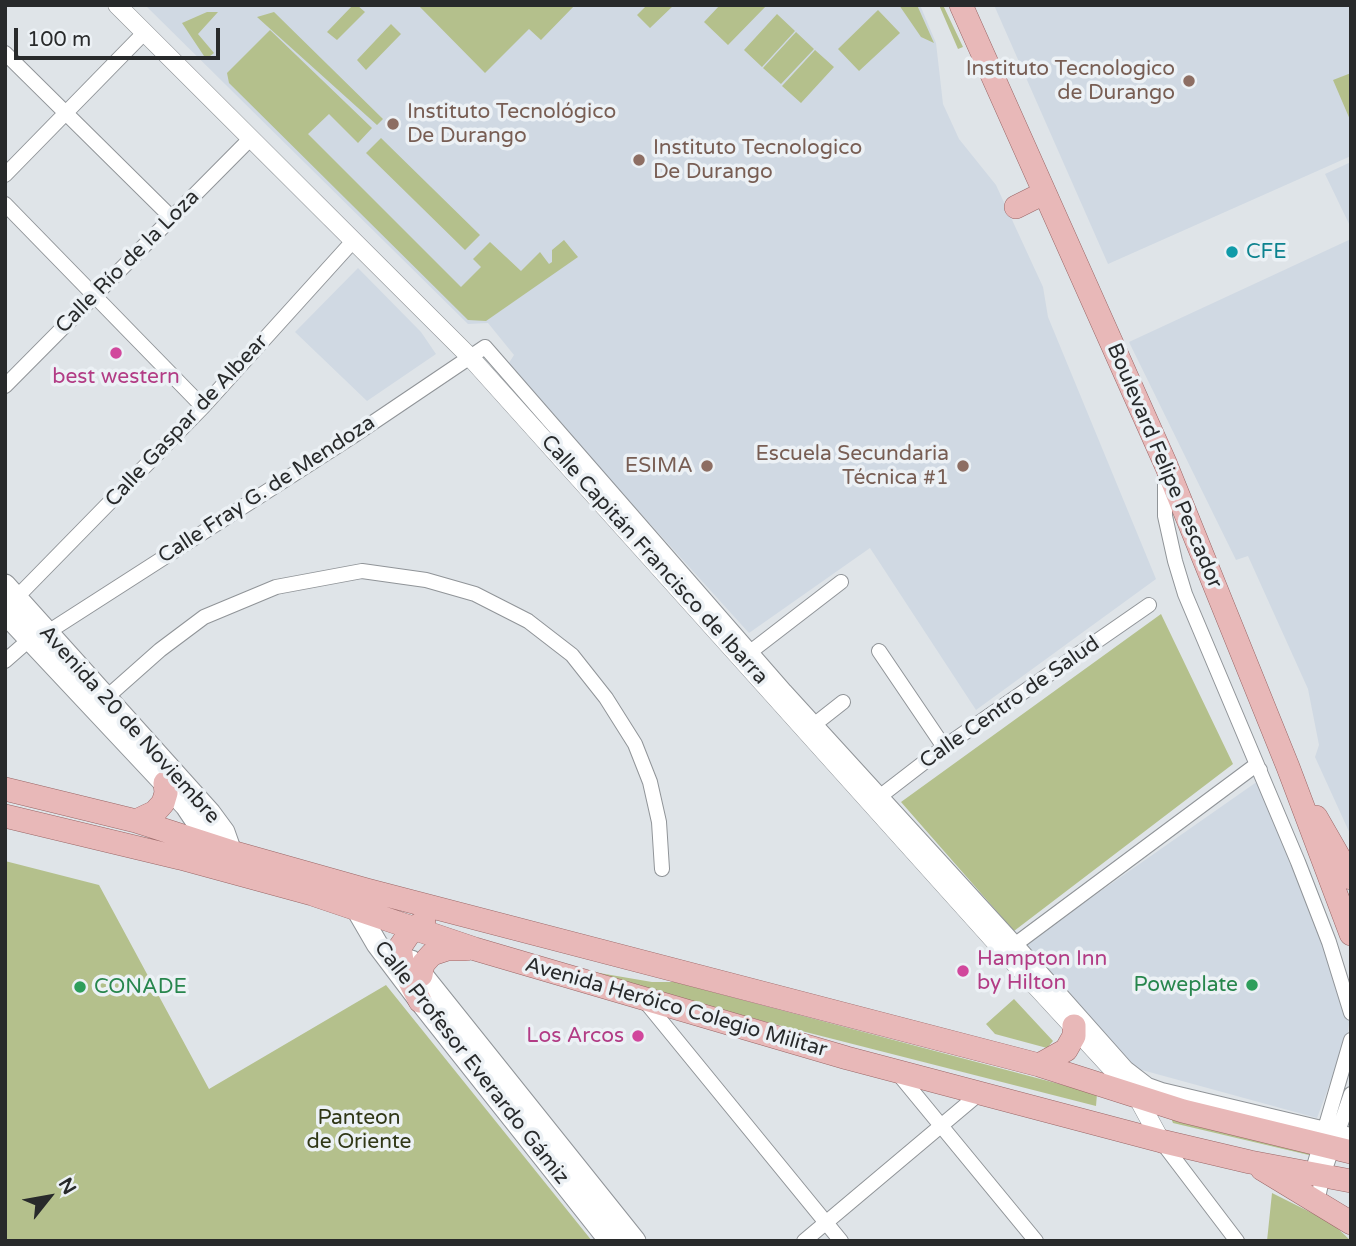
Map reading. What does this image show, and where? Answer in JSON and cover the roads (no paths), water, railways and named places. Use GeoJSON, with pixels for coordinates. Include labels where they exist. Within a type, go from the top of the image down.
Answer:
{"type":"FeatureCollection","features":[{"type":"Feature","properties":{"kind":"main road","name":"Boulevard Felipe Pescador"},"geometry":{"type":"LineString","coordinates":[[961,5],[1166,465],[1295,785],[1351,934]]}},
{"type":"Feature","properties":{"kind":"main road"},"geometry":{"type":"LineString","coordinates":[[1016,207],[1044,193]]}},
{"type":"Feature","properties":{"kind":"main road","name":"Avenida 20 de Noviembre"},"geometry":{"type":"LineString","coordinates":[[9,599],[38,636],[164,775]]}},
{"type":"Feature","properties":{"kind":"main road","name":"Avenida 20 de Noviembre"},"geometry":{"type":"LineString","coordinates":[[38,636],[107,698],[227,860]]}},
{"type":"Feature","properties":{"kind":"main road"},"geometry":{"type":"LineString","coordinates":[[136,821],[155,812],[163,803],[166,793],[164,775]]}},
{"type":"Feature","properties":{"kind":"main road"},"geometry":{"type":"LineString","coordinates":[[1295,785],[1327,834],[1351,878]]}},
{"type":"Feature","properties":{"kind":"main road","name":"Avenida Heróico Colegio Militar"},"geometry":{"type":"LineString","coordinates":[[5,789],[136,821],[227,860],[362,899],[450,916],[682,972],[1039,1065],[1183,1111],[1336,1140]]}},
{"type":"Feature","properties":{"kind":"main road","name":"Avenida Heróico Colegio Militar"},"geometry":{"type":"LineString","coordinates":[[5,816],[338,882],[387,920],[643,999],[1161,1142],[1351,1181]]}},
{"type":"Feature","properties":{"kind":"main road","name":"Calle Profesor Everardo Gámiz"},"geometry":{"type":"LineString","coordinates":[[362,899],[377,944],[610,1241]]}},
{"type":"Feature","properties":{"kind":"main road"},"geometry":{"type":"LineString","coordinates":[[420,1001],[403,968],[400,947],[413,928],[450,916],[453,934],[475,949]]}},
{"type":"Feature","properties":{"kind":"main road","name":"Calle Profesor Everardo Gámiz"},"geometry":{"type":"LineString","coordinates":[[387,920],[400,947],[421,975],[635,1241]]}},
{"type":"Feature","properties":{"kind":"main road"},"geometry":{"type":"LineString","coordinates":[[421,975],[423,964],[432,954],[447,949],[475,949]]}},
{"type":"Feature","properties":{"kind":"main road"},"geometry":{"type":"LineString","coordinates":[[1039,1065],[1066,1050],[1074,1035],[1074,1026]]}},
{"type":"Feature","properties":{"kind":"main road"},"geometry":{"type":"LineString","coordinates":[[1250,1162],[1351,1223]]}},
{"type":"Feature","properties":{"kind":"street","name":"Calle Capitán Francisco de Ibarra"},"geometry":{"type":"LineString","coordinates":[[117,5],[354,240],[477,351],[1010,948],[1074,1026],[1136,1095],[1161,1142]]}},
{"type":"Feature","properties":{"kind":"street"},"geometry":{"type":"LineString","coordinates":[[5,175],[144,33]]}},
{"type":"Feature","properties":{"kind":"street"},"geometry":{"type":"LineString","coordinates":[[5,53],[173,218]]}},
{"type":"Feature","properties":{"kind":"street","name":"Calle Río de la Loza"},"geometry":{"type":"LineString","coordinates":[[5,386],[251,138]]}},
{"type":"Feature","properties":{"kind":"street"},"geometry":{"type":"LineString","coordinates":[[5,204],[203,407]]}},
{"type":"Feature","properties":{"kind":"street","name":"Calle Gaspar de Albear"},"geometry":{"type":"LineString","coordinates":[[9,599],[203,407],[354,240]]}},
{"type":"Feature","properties":{"kind":"street","name":"Calle Fray G. de Mendoza"},"geometry":{"type":"LineString","coordinates":[[5,661],[38,636],[350,438],[477,351]]}},
{"type":"Feature","properties":{"kind":"street"},"geometry":{"type":"LineString","coordinates":[[1166,465],[1163,480],[1165,516],[1175,561],[1198,625],[1243,727],[1318,914],[1351,1013]]}},
{"type":"Feature","properties":{"kind":"street"},"geometry":{"type":"LineString","coordinates":[[107,698],[160,650],[204,617],[276,587],[362,571],[426,580],[475,594],[528,621],[572,655],[606,698],[635,744],[650,782],[659,822],[662,869]]}},
{"type":"Feature","properties":{"kind":"street"},"geometry":{"type":"LineString","coordinates":[[841,582],[747,655],[815,724],[876,799]]}},
{"type":"Feature","properties":{"kind":"street","name":"Calle Centro de Salud"},"geometry":{"type":"LineString","coordinates":[[876,799],[944,747],[1149,605]]}},
{"type":"Feature","properties":{"kind":"street"},"geometry":{"type":"LineString","coordinates":[[879,650],[944,747]]}},
{"type":"Feature","properties":{"kind":"street"},"geometry":{"type":"LineString","coordinates":[[815,724],[843,702]]}},
{"type":"Feature","properties":{"kind":"street"},"geometry":{"type":"LineString","coordinates":[[1256,765],[1010,948],[1115,1057],[1148,1085],[1336,1140]]}},
{"type":"Feature","properties":{"kind":"street"},"geometry":{"type":"LineString","coordinates":[[1256,765],[1276,792],[1302,848],[1351,978]]}},
{"type":"Feature","properties":{"kind":"street"},"geometry":{"type":"LineString","coordinates":[[643,999],[841,1241]]}},
{"type":"Feature","properties":{"kind":"street"},"geometry":{"type":"LineString","coordinates":[[1336,1140],[1351,1041]]}},
{"type":"Feature","properties":{"kind":"street"},"geometry":{"type":"LineString","coordinates":[[895,1070],[1037,1241]]}},
{"type":"Feature","properties":{"kind":"street"},"geometry":{"type":"LineString","coordinates":[[804,1241],[980,1093]]}},
{"type":"Feature","properties":{"kind":"street"},"geometry":{"type":"LineString","coordinates":[[1317,1202],[1317,1174],[1336,1140],[1351,1094]]}},
{"type":"Feature","properties":{"kind":"street"},"geometry":{"type":"LineString","coordinates":[[1161,1142],[1237,1241]]}},
{"type":"Feature","properties":{"kind":"place","name":"Instituto Tecnologico de Durango"},"geometry":{"type":"Point","coordinates":[1189,81]}},
{"type":"Feature","properties":{"kind":"place","name":"Instituto Tecnológico De Durango"},"geometry":{"type":"Point","coordinates":[393,124]}},
{"type":"Feature","properties":{"kind":"place","name":"Instituto Tecnologico De Durango"},"geometry":{"type":"Point","coordinates":[639,160]}},
{"type":"Feature","properties":{"kind":"place","name":"CFE"},"geometry":{"type":"Point","coordinates":[1232,252]}},
{"type":"Feature","properties":{"kind":"place","name":"best western"},"geometry":{"type":"Point","coordinates":[116,353]}},
{"type":"Feature","properties":{"kind":"place","name":"ESIMA"},"geometry":{"type":"Point","coordinates":[707,466]}},
{"type":"Feature","properties":{"kind":"place","name":"Escuela Secundaria Técnica #1"},"geometry":{"type":"Point","coordinates":[963,466]}},
{"type":"Feature","properties":{"kind":"place","name":"Hampton Inn by Hilton"},"geometry":{"type":"Point","coordinates":[963,971]}},
{"type":"Feature","properties":{"kind":"place","name":"Poweplate"},"geometry":{"type":"Point","coordinates":[1252,985]}},
{"type":"Feature","properties":{"kind":"place","name":"CONADE"},"geometry":{"type":"Point","coordinates":[80,987]}},
{"type":"Feature","properties":{"kind":"place","name":"Los Arcos"},"geometry":{"type":"Point","coordinates":[638,1036]}},
{"type":"Feature","properties":{"kind":"park label","name":"Panteon de Oriente"},"geometry":{"type":"Point","coordinates":[359,1130]}}]}
